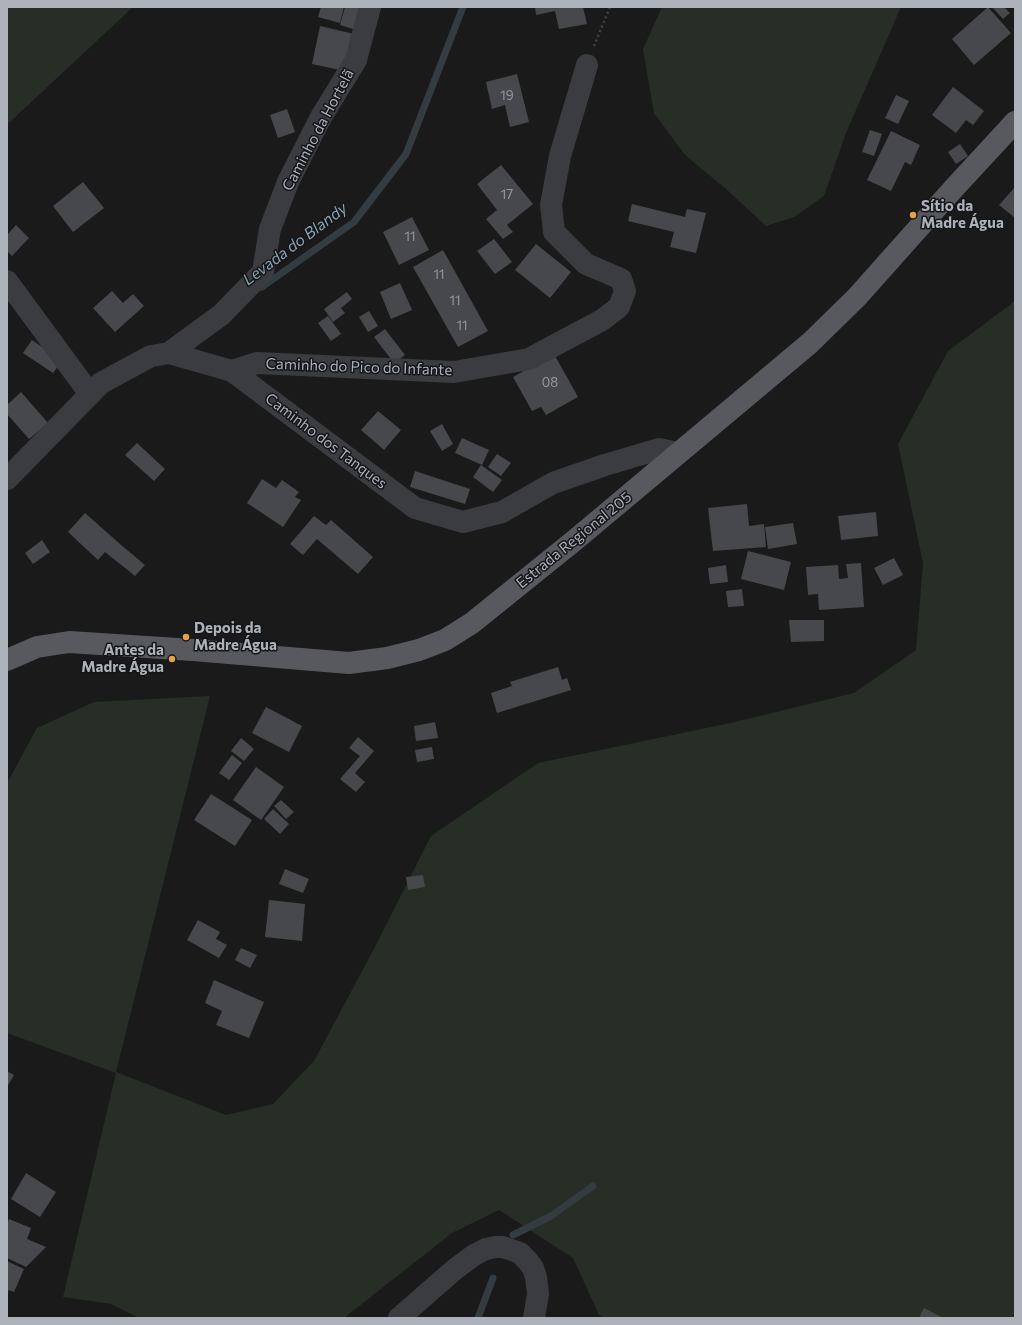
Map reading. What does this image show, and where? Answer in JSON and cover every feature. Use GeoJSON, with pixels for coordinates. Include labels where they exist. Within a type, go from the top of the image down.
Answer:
{"type":"FeatureCollection","features":[{"type":"Feature","properties":{"kind":"main road","name":"Estrada Regional 205"},"geometry":{"type":"LineString","coordinates":[[7,660],[37,647],[69,642],[193,650],[349,663],[386,658],[419,650],[445,640],[472,623],[575,540],[810,343],[857,297],[1015,122]]}},
{"type":"Feature","properties":{"kind":"street","name":"Caminho da Hortelã"},"geometry":{"type":"LineString","coordinates":[[169,353],[221,315],[263,272],[270,229],[288,182],[322,117],[356,60],[370,7]]}},
{"type":"Feature","properties":{"kind":"street","name":"Caminho do Pico do Infante"},"geometry":{"type":"LineString","coordinates":[[232,371],[257,363],[454,372],[529,359],[602,320],[619,307],[625,291],[621,279],[586,264],[554,232],[551,205],[559,163],[587,65]]}},
{"type":"Feature","properties":{"kind":"street"},"geometry":{"type":"LineString","coordinates":[[7,281],[90,394]]}},
{"type":"Feature","properties":{"kind":"street","name":"Caminho dos Tanques"},"geometry":{"type":"LineString","coordinates":[[7,479],[101,383],[151,356],[169,353],[232,371],[415,508],[463,522],[502,512],[553,483],[605,465],[659,449],[678,454]]}},
{"type":"Feature","properties":{"kind":"street"},"geometry":{"type":"LineString","coordinates":[[399,1318],[454,1270],[474,1255],[486,1249],[503,1247],[520,1253],[533,1268],[536,1277],[538,1294],[534,1318]]}},
{"type":"Feature","properties":{"kind":"path"},"geometry":{"type":"LineString","coordinates":[[587,65],[610,7]]}},
{"type":"Feature","properties":{"kind":"shaded area"},"geometry":{"type":"Polygon","coordinates":[[[7,7],[133,7],[11,121],[7,123],[7,7]]]}},
{"type":"Feature","properties":{"kind":"shaded area"},"geometry":{"type":"Polygon","coordinates":[[[662,7],[901,7],[846,133],[824,196],[794,217],[766,226],[726,189],[685,155],[654,113],[643,49],[662,7]]]}},
{"type":"Feature","properties":{"kind":"shaded area"},"geometry":{"type":"Polygon","coordinates":[[[1015,301],[1015,1318],[604,1318],[599,1315],[573,1258],[499,1210],[452,1233],[344,1318],[139,1318],[111,1304],[63,1297],[116,1073],[7,1033],[7,783],[37,728],[94,702],[210,696],[116,1072],[226,1115],[273,1104],[314,1061],[376,945],[431,836],[538,763],[735,722],[854,693],[916,650],[923,563],[898,444],[948,351],[1015,301]]]}},
{"type":"Feature","properties":{"kind":"building"},"geometry":{"type":"Polygon","coordinates":[[[321,7],[344,7],[340,23],[318,17],[321,7]]]}},
{"type":"Feature","properties":{"kind":"building"},"geometry":{"type":"Polygon","coordinates":[[[345,7],[362,7],[356,30],[340,25],[345,7]]]}},
{"type":"Feature","properties":{"kind":"building"},"geometry":{"type":"Polygon","coordinates":[[[535,7],[583,7],[587,24],[559,29],[555,11],[536,15],[535,7]]]}},
{"type":"Feature","properties":{"kind":"building"},"geometry":{"type":"Polygon","coordinates":[[[988,7],[1011,33],[974,65],[952,39],[988,7]]]}},
{"type":"Feature","properties":{"kind":"building"},"geometry":{"type":"Polygon","coordinates":[[[992,7],[1004,7],[1010,13],[1003,19],[992,7]]]}},
{"type":"Feature","properties":{"kind":"building"},"geometry":{"type":"Polygon","coordinates":[[[320,26],[354,34],[345,71],[312,64],[320,26]]]}},
{"type":"Feature","properties":{"kind":"building"},"geometry":{"type":"Polygon","coordinates":[[[517,74],[529,122],[510,127],[505,105],[492,109],[486,82],[517,74]]]}},
{"type":"Feature","properties":{"kind":"building"},"geometry":{"type":"Polygon","coordinates":[[[953,87],[984,111],[973,125],[966,120],[956,133],[932,115],[953,87]]]}},
{"type":"Feature","properties":{"kind":"building"},"geometry":{"type":"Polygon","coordinates":[[[896,95],[909,101],[898,124],[885,118],[896,95]]]}},
{"type":"Feature","properties":{"kind":"building"},"geometry":{"type":"Polygon","coordinates":[[[287,109],[295,132],[278,138],[270,115],[287,109]]]}},
{"type":"Feature","properties":{"kind":"building"},"geometry":{"type":"Polygon","coordinates":[[[870,130],[882,134],[874,156],[862,152],[870,130]]]}},
{"type":"Feature","properties":{"kind":"building"},"geometry":{"type":"Polygon","coordinates":[[[891,131],[920,145],[911,165],[905,162],[891,191],[867,180],[891,131]]]}},
{"type":"Feature","properties":{"kind":"building"},"geometry":{"type":"Polygon","coordinates":[[[960,144],[968,156],[956,164],[948,152],[960,144]]]}},
{"type":"Feature","properties":{"kind":"building"},"geometry":{"type":"Polygon","coordinates":[[[501,165],[533,204],[507,225],[513,232],[503,239],[486,219],[497,210],[477,184],[501,165]]]}},
{"type":"Feature","properties":{"kind":"building"},"geometry":{"type":"Polygon","coordinates":[[[83,182],[104,208],[73,232],[53,206],[83,182]]]}},
{"type":"Feature","properties":{"kind":"building"},"geometry":{"type":"Polygon","coordinates":[[[1015,187],[1015,218],[999,205],[1015,187]]]}},
{"type":"Feature","properties":{"kind":"building"},"geometry":{"type":"Polygon","coordinates":[[[632,204],[685,217],[687,209],[706,213],[696,253],[670,247],[674,232],[628,221],[632,204]]]}},
{"type":"Feature","properties":{"kind":"building"},"geometry":{"type":"Polygon","coordinates":[[[412,217],[429,250],[399,265],[383,232],[412,217]]]}},
{"type":"Feature","properties":{"kind":"building"},"geometry":{"type":"Polygon","coordinates":[[[16,225],[29,238],[12,256],[7,251],[7,235],[16,225]]]}},
{"type":"Feature","properties":{"kind":"building"},"geometry":{"type":"Polygon","coordinates":[[[494,239],[512,262],[495,274],[477,251],[494,239]]]}},
{"type":"Feature","properties":{"kind":"building"},"geometry":{"type":"Polygon","coordinates":[[[536,244],[571,272],[550,298],[515,270],[536,244]]]}},
{"type":"Feature","properties":{"kind":"building"},"geometry":{"type":"Polygon","coordinates":[[[443,250],[488,331],[458,347],[413,267],[443,250]]]}},
{"type":"Feature","properties":{"kind":"building"},"geometry":{"type":"Polygon","coordinates":[[[400,283],[412,310],[391,319],[380,292],[400,283]]]}},
{"type":"Feature","properties":{"kind":"building"},"geometry":{"type":"Polygon","coordinates":[[[112,291],[123,303],[133,294],[144,306],[115,332],[93,308],[112,291]]]}},
{"type":"Feature","properties":{"kind":"building"},"geometry":{"type":"Polygon","coordinates":[[[347,292],[352,299],[341,308],[345,313],[333,322],[324,309],[347,292]]]}},
{"type":"Feature","properties":{"kind":"building"},"geometry":{"type":"Polygon","coordinates":[[[369,311],[378,326],[368,332],[359,317],[369,311]]]}},
{"type":"Feature","properties":{"kind":"building"},"geometry":{"type":"Polygon","coordinates":[[[328,316],[341,334],[331,341],[318,323],[328,316]]]}},
{"type":"Feature","properties":{"kind":"building"},"geometry":{"type":"Polygon","coordinates":[[[385,329],[405,355],[394,363],[374,337],[385,329]]]}},
{"type":"Feature","properties":{"kind":"building"},"geometry":{"type":"Polygon","coordinates":[[[32,340],[62,361],[53,373],[23,353],[32,340]]]}},
{"type":"Feature","properties":{"kind":"building"},"geometry":{"type":"Polygon","coordinates":[[[554,354],[578,397],[546,415],[541,407],[532,411],[513,377],[554,354]]]}},
{"type":"Feature","properties":{"kind":"building"},"geometry":{"type":"Polygon","coordinates":[[[21,392],[48,423],[29,439],[7,414],[7,405],[21,392]]]}},
{"type":"Feature","properties":{"kind":"building"},"geometry":{"type":"Polygon","coordinates":[[[378,411],[401,430],[384,450],[361,430],[378,411]]]}},
{"type":"Feature","properties":{"kind":"building"},"geometry":{"type":"Polygon","coordinates":[[[442,424],[453,444],[442,451],[430,431],[442,424]]]}},
{"type":"Feature","properties":{"kind":"building"},"geometry":{"type":"Polygon","coordinates":[[[462,438],[489,450],[482,465],[455,453],[462,438]]]}},
{"type":"Feature","properties":{"kind":"building"},"geometry":{"type":"Polygon","coordinates":[[[137,443],[165,469],[154,481],[125,455],[137,443]]]}},
{"type":"Feature","properties":{"kind":"building"},"geometry":{"type":"Polygon","coordinates":[[[497,454],[511,463],[501,476],[488,467],[497,454]]]}},
{"type":"Feature","properties":{"kind":"building"},"geometry":{"type":"Polygon","coordinates":[[[481,465],[502,480],[493,492],[473,477],[481,465]]]}},
{"type":"Feature","properties":{"kind":"building"},"geometry":{"type":"Polygon","coordinates":[[[415,471],[470,489],[465,504],[410,487],[415,471]]]}},
{"type":"Feature","properties":{"kind":"building"},"geometry":{"type":"Polygon","coordinates":[[[262,479],[276,488],[282,480],[299,492],[295,497],[301,500],[283,527],[247,503],[262,479]]]}},
{"type":"Feature","properties":{"kind":"building"},"geometry":{"type":"Polygon","coordinates":[[[747,504],[749,526],[764,524],[766,547],[713,551],[708,508],[747,504]]]}},
{"type":"Feature","properties":{"kind":"building"},"geometry":{"type":"Polygon","coordinates":[[[876,512],[878,536],[841,540],[838,516],[876,512]]]}},
{"type":"Feature","properties":{"kind":"building"},"geometry":{"type":"Polygon","coordinates":[[[85,513],[145,565],[135,576],[105,552],[98,560],[68,532],[85,513]]]}},
{"type":"Feature","properties":{"kind":"building"},"geometry":{"type":"Polygon","coordinates":[[[314,516],[326,525],[331,520],[373,557],[358,574],[317,539],[303,555],[290,544],[314,516]]]}},
{"type":"Feature","properties":{"kind":"building"},"geometry":{"type":"Polygon","coordinates":[[[793,523],[797,544],[768,549],[765,527],[793,523]]]}},
{"type":"Feature","properties":{"kind":"building"},"geometry":{"type":"Polygon","coordinates":[[[42,540],[50,552],[33,564],[25,553],[42,540]]]}},
{"type":"Feature","properties":{"kind":"building"},"geometry":{"type":"Polygon","coordinates":[[[748,551],[791,562],[784,590],[741,579],[748,551]]]}},
{"type":"Feature","properties":{"kind":"building"},"geometry":{"type":"Polygon","coordinates":[[[894,558],[903,575],[883,585],[874,568],[894,558]]]}},
{"type":"Feature","properties":{"kind":"building"},"geometry":{"type":"Polygon","coordinates":[[[861,563],[864,607],[819,610],[818,594],[808,595],[806,567],[838,565],[839,579],[848,578],[846,564],[861,563]]]}},
{"type":"Feature","properties":{"kind":"building"},"geometry":{"type":"Polygon","coordinates":[[[726,565],[728,582],[710,584],[708,568],[726,565]]]}},
{"type":"Feature","properties":{"kind":"building"},"geometry":{"type":"Polygon","coordinates":[[[742,589],[744,606],[728,607],[726,591],[742,589]]]}},
{"type":"Feature","properties":{"kind":"building"},"geometry":{"type":"Polygon","coordinates":[[[789,620],[824,620],[824,641],[791,642],[789,620]]]}},
{"type":"Feature","properties":{"kind":"building"},"geometry":{"type":"Polygon","coordinates":[[[558,667],[562,680],[567,678],[571,690],[497,713],[491,693],[512,686],[510,682],[558,667]]]}},
{"type":"Feature","properties":{"kind":"building"},"geometry":{"type":"Polygon","coordinates":[[[266,707],[302,726],[289,752],[252,733],[266,707]]]}},
{"type":"Feature","properties":{"kind":"building"},"geometry":{"type":"Polygon","coordinates":[[[435,722],[438,738],[416,741],[414,726],[435,722]]]}},
{"type":"Feature","properties":{"kind":"building"},"geometry":{"type":"Polygon","coordinates":[[[358,737],[374,751],[355,773],[365,782],[356,792],[340,779],[360,756],[349,748],[358,737]]]}},
{"type":"Feature","properties":{"kind":"building"},"geometry":{"type":"Polygon","coordinates":[[[241,738],[254,749],[244,761],[231,751],[241,738]]]}},
{"type":"Feature","properties":{"kind":"building"},"geometry":{"type":"Polygon","coordinates":[[[432,747],[434,759],[417,762],[415,750],[432,747]]]}},
{"type":"Feature","properties":{"kind":"building"},"geometry":{"type":"Polygon","coordinates":[[[232,755],[242,763],[229,780],[219,773],[232,755]]]}},
{"type":"Feature","properties":{"kind":"building"},"geometry":{"type":"Polygon","coordinates":[[[256,767],[284,787],[261,820],[233,800],[256,767]]]}},
{"type":"Feature","properties":{"kind":"building"},"geometry":{"type":"Polygon","coordinates":[[[211,794],[252,820],[235,846],[194,820],[211,794]]]}},
{"type":"Feature","properties":{"kind":"building"},"geometry":{"type":"Polygon","coordinates":[[[281,800],[294,812],[286,819],[274,806],[281,800]]]}},
{"type":"Feature","properties":{"kind":"building"},"geometry":{"type":"Polygon","coordinates":[[[273,809],[289,824],[280,834],[264,819],[273,809]]]}},
{"type":"Feature","properties":{"kind":"building"},"geometry":{"type":"Polygon","coordinates":[[[285,869],[309,879],[303,893],[279,884],[285,869]]]}},
{"type":"Feature","properties":{"kind":"building"},"geometry":{"type":"Polygon","coordinates":[[[423,875],[425,887],[408,890],[406,877],[423,875]]]}},
{"type":"Feature","properties":{"kind":"building"},"geometry":{"type":"Polygon","coordinates":[[[269,900],[305,904],[302,941],[265,937],[269,900]]]}},
{"type":"Feature","properties":{"kind":"building"},"geometry":{"type":"Polygon","coordinates":[[[198,920],[220,932],[216,939],[227,945],[219,958],[187,940],[198,920]]]}},
{"type":"Feature","properties":{"kind":"building"},"geometry":{"type":"Polygon","coordinates":[[[241,948],[257,955],[250,968],[235,960],[241,948]]]}},
{"type":"Feature","properties":{"kind":"building"},"geometry":{"type":"Polygon","coordinates":[[[214,980],[264,1002],[249,1038],[216,1025],[222,1011],[205,1003],[214,980]]]}},
{"type":"Feature","properties":{"kind":"building"},"geometry":{"type":"Polygon","coordinates":[[[7,1071],[14,1075],[7,1087],[7,1071]]]}},
{"type":"Feature","properties":{"kind":"building"},"geometry":{"type":"Polygon","coordinates":[[[26,1173],[56,1192],[40,1217],[11,1199],[26,1173]]]}},
{"type":"Feature","properties":{"kind":"building"},"geometry":{"type":"Polygon","coordinates":[[[9,1219],[31,1228],[27,1239],[46,1247],[26,1267],[7,1258],[7,1224],[9,1219]]]}},
{"type":"Feature","properties":{"kind":"building"},"geometry":{"type":"Polygon","coordinates":[[[7,1261],[24,1269],[14,1292],[9,1290],[7,1294],[7,1261]]]}},
{"type":"Feature","properties":{"kind":"building"},"geometry":{"type":"Polygon","coordinates":[[[924,1308],[943,1318],[919,1318],[924,1308]]]}},
{"type":"Feature","properties":{"kind":"waterway","name":"Levada do Blandy"},"geometry":{"type":"LineString","coordinates":[[262,287],[354,222],[406,154],[463,7]]}},
{"type":"Feature","properties":{"kind":"waterway"},"geometry":{"type":"LineString","coordinates":[[513,1235],[551,1216],[593,1186]]}},
{"type":"Feature","properties":{"kind":"waterway"},"geometry":{"type":"LineString","coordinates":[[478,1318],[493,1278]]}},
{"type":"Feature","properties":{"kind":"place","name":"Sítio da Madre Água"},"geometry":{"type":"Point","coordinates":[913,215]}},
{"type":"Feature","properties":{"kind":"place","name":"Depois da Madre Água"},"geometry":{"type":"Point","coordinates":[186,637]}},
{"type":"Feature","properties":{"kind":"place","name":"Antes da Madre Água"},"geometry":{"type":"Point","coordinates":[172,659]}}]}
